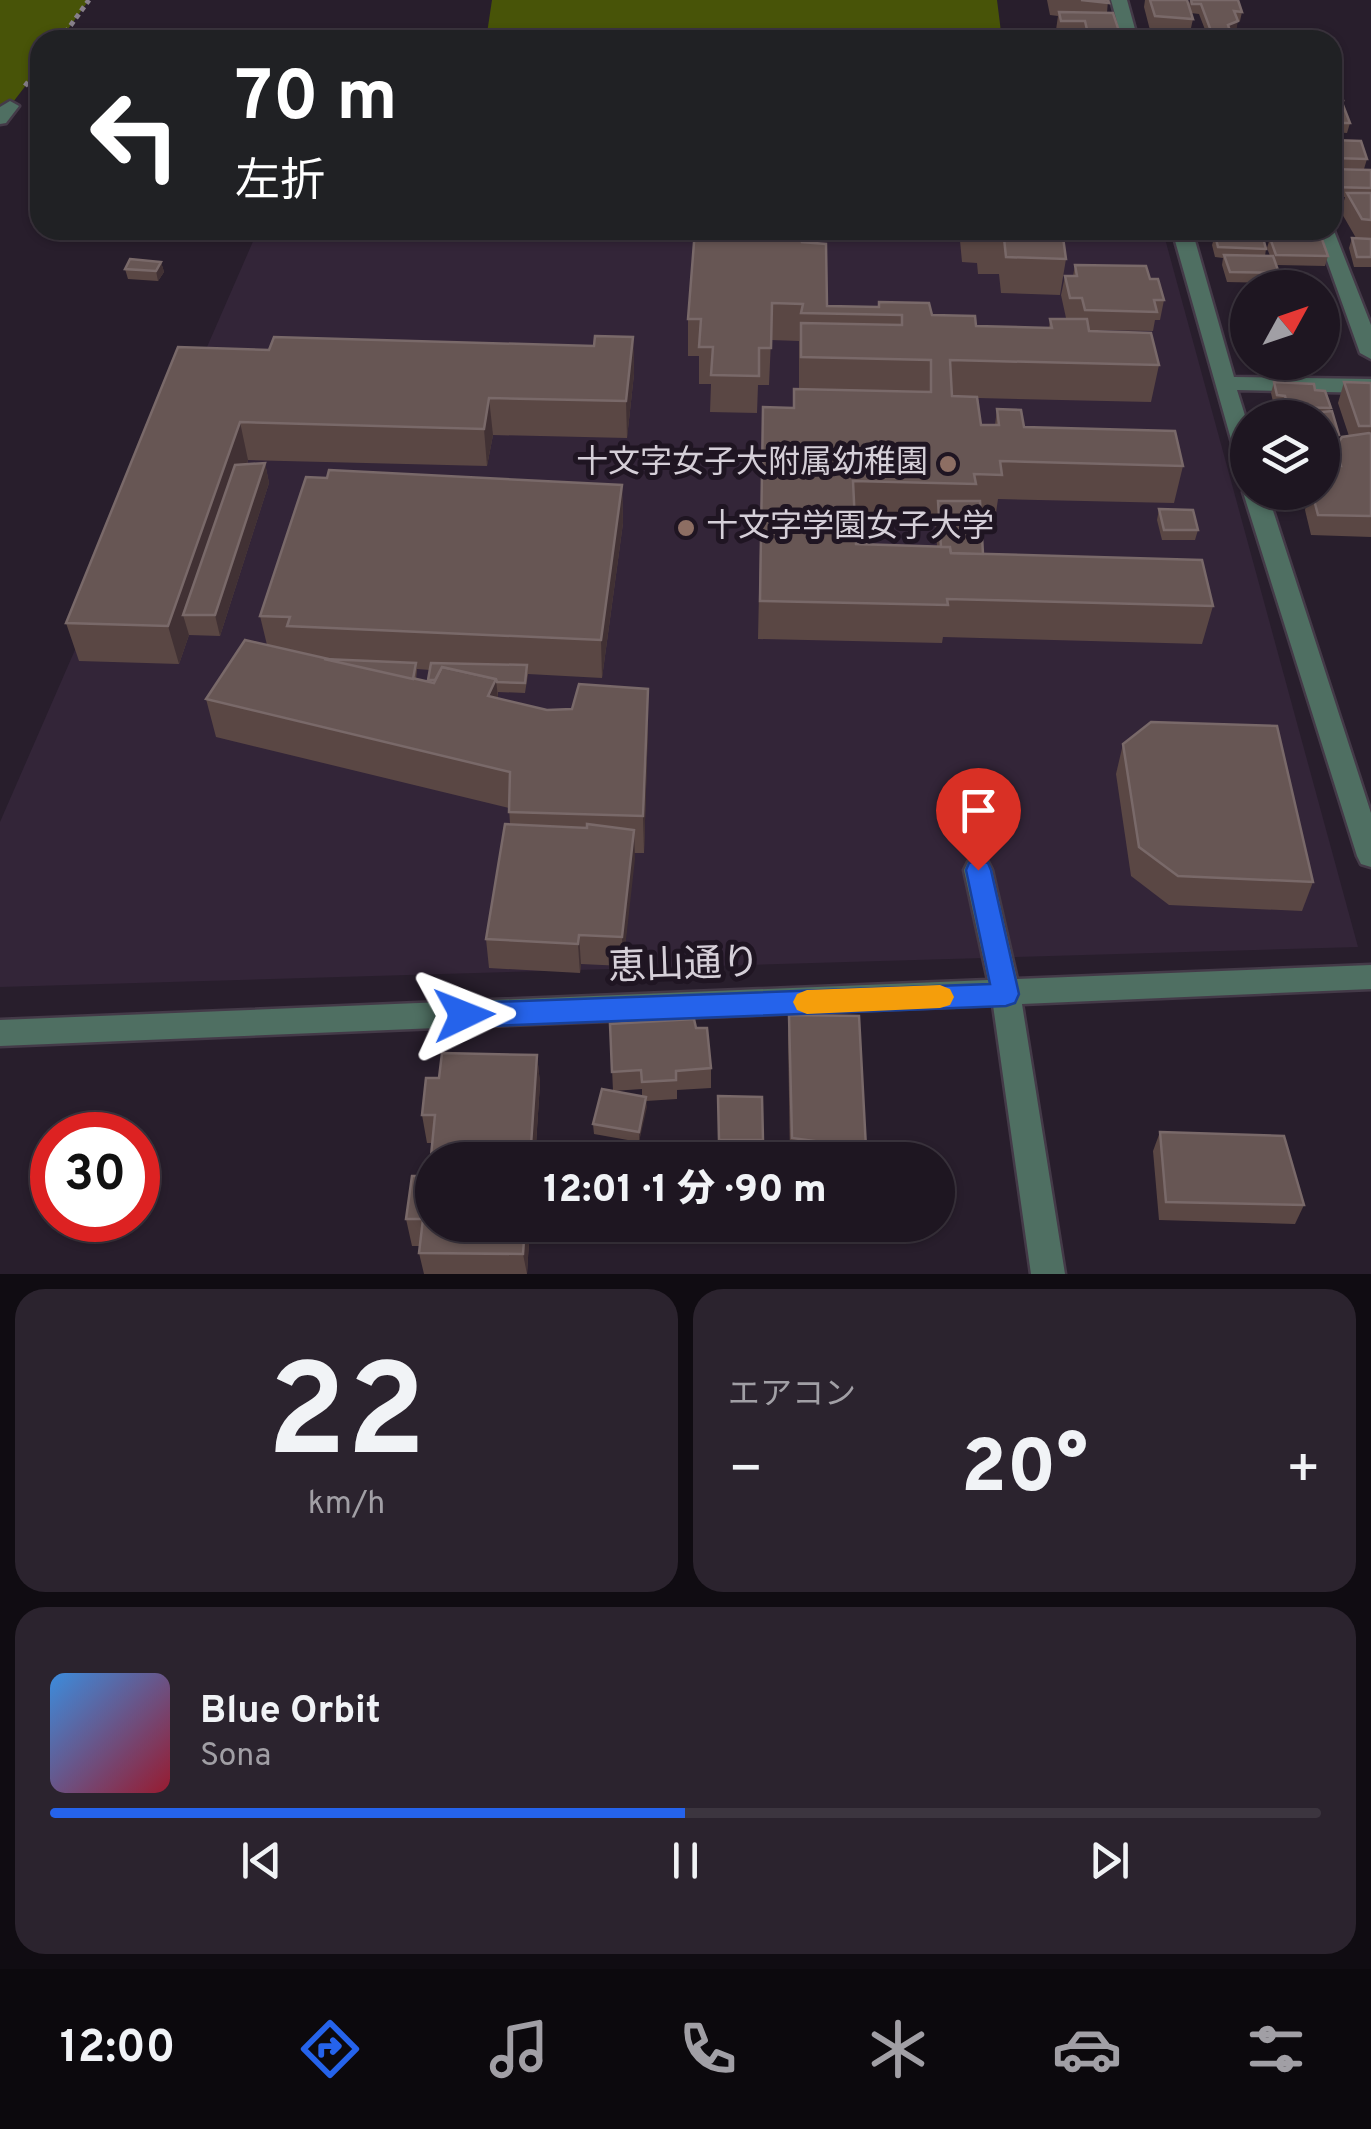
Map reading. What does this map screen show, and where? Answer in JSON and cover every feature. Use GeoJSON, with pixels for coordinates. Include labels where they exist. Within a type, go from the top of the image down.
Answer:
{"type":"FeatureCollection","features":[{"type":"Feature","properties":{"kind":"street"},"geometry":{"type":"LineString","coordinates":[[1119,0],[1127,30]]}},
{"type":"Feature","properties":{"kind":"street"},"geometry":{"type":"LineString","coordinates":[[0,106],[10,106],[0,119]]}},
{"type":"Feature","properties":{"kind":"street"},"geometry":{"type":"LineString","coordinates":[[1185,240],[1230,402]]}},
{"type":"Feature","properties":{"kind":"street"},"geometry":{"type":"LineString","coordinates":[[1330,240],[1371,353]]}},
{"type":"Feature","properties":{"kind":"street"},"geometry":{"type":"LineString","coordinates":[[1225,384],[1371,386]]}},
{"type":"Feature","properties":{"kind":"street"},"geometry":{"type":"LineString","coordinates":[[1261,510],[1371,856]]}},
{"type":"Feature","properties":{"kind":"street"},"geometry":{"type":"LineString","coordinates":[[978,870],[1006,994],[1048,1274]]}},
{"type":"Feature","properties":{"kind":"street","name":"恵山通り"},"geometry":{"type":"LineString","coordinates":[[0,1033],[1371,977]]}},
{"type":"Feature","properties":{"kind":"path"},"geometry":{"type":"LineString","coordinates":[[67,30],[89,0]]}},
{"type":"Feature","properties":{"kind":"shaded area","name":"十文字学園女子大学"},"geometry":{"type":"Polygon","coordinates":[[[254,240],[1165,240],[1230,477],[1230,510],[1239,510],[1358,947],[0,987],[0,822],[254,240]]]}},
{"type":"Feature","properties":{"kind":"green space"},"geometry":{"type":"Polygon","coordinates":[[[0,0],[89,0],[67,30],[30,30],[30,80],[10,106],[0,106],[0,0]]]}},
{"type":"Feature","properties":{"kind":"green space"},"geometry":{"type":"Polygon","coordinates":[[[492,0],[997,0],[1001,30],[488,30],[492,0]]]}},
{"type":"Feature","properties":{"kind":"building"},"geometry":{"type":"Polygon","coordinates":[[[1150,0],[1187,0],[1193,19],[1155,16],[1150,0]]]}},
{"type":"Feature","properties":{"kind":"building"},"geometry":{"type":"Polygon","coordinates":[[[1191,0],[1238,0],[1242,12],[1234,11],[1238,21],[1228,25],[1230,30],[1211,30],[1201,4],[1192,4],[1191,0]]]}},
{"type":"Feature","properties":{"kind":"building"},"geometry":{"type":"Polygon","coordinates":[[[1059,12],[1113,13],[1119,30],[1087,30],[1085,21],[1061,21],[1059,12]]]}},
{"type":"Feature","properties":{"kind":"building"},"geometry":{"type":"Polygon","coordinates":[[[1342,105],[1343,105],[1350,123],[1342,123],[1342,105]]]}},
{"type":"Feature","properties":{"kind":"building"},"geometry":{"type":"Polygon","coordinates":[[[1342,140],[1361,141],[1367,159],[1342,158],[1342,140]]]}},
{"type":"Feature","properties":{"kind":"building"},"geometry":{"type":"Polygon","coordinates":[[[1342,169],[1371,170],[1371,188],[1342,187],[1342,169]]]}},
{"type":"Feature","properties":{"kind":"building"},"geometry":{"type":"Polygon","coordinates":[[[1347,193],[1371,193],[1371,220],[1362,219],[1347,193]]]}},
{"type":"Feature","properties":{"kind":"building"},"geometry":{"type":"Polygon","coordinates":[[[1352,238],[1371,239],[1371,257],[1357,257],[1352,238]]]}},
{"type":"Feature","properties":{"kind":"building"},"geometry":{"type":"Polygon","coordinates":[[[694,240],[802,240],[826,244],[827,306],[929,303],[932,315],[975,316],[976,326],[1052,328],[1050,319],[1087,319],[1089,331],[1151,333],[1159,365],[950,360],[952,396],[977,397],[981,425],[999,425],[997,409],[1021,410],[1024,427],[1175,431],[1183,466],[1000,461],[1002,475],[974,474],[976,484],[853,481],[856,544],[950,547],[951,553],[1202,560],[1213,606],[947,599],[948,605],[760,601],[763,407],[794,408],[794,389],[931,392],[931,360],[801,357],[801,323],[902,325],[902,315],[801,313],[803,304],[772,303],[771,348],[759,348],[759,376],[711,375],[713,347],[699,347],[701,319],[688,319],[694,240]]]}},
{"type":"Feature","properties":{"kind":"building"},"geometry":{"type":"Polygon","coordinates":[[[1004,240],[1063,240],[1066,259],[1006,257],[1004,240]]]}},
{"type":"Feature","properties":{"kind":"building"},"geometry":{"type":"Polygon","coordinates":[[[1216,240],[1264,240],[1266,249],[1218,247],[1216,240]]]}},
{"type":"Feature","properties":{"kind":"building"},"geometry":{"type":"Polygon","coordinates":[[[1271,240],[1322,240],[1328,256],[1276,255],[1271,240]]]}},
{"type":"Feature","properties":{"kind":"building"},"geometry":{"type":"Polygon","coordinates":[[[1224,255],[1273,256],[1278,270],[1230,270],[1224,255]]]}},
{"type":"Feature","properties":{"kind":"building"},"geometry":{"type":"Polygon","coordinates":[[[130,259],[161,262],[156,271],[125,269],[130,259]]]}},
{"type":"Feature","properties":{"kind":"building"},"geometry":{"type":"Polygon","coordinates":[[[1075,265],[1146,266],[1150,279],[1158,279],[1164,300],[1154,300],[1157,312],[1085,310],[1082,298],[1070,298],[1065,276],[1077,276],[1075,265]]]}},
{"type":"Feature","properties":{"kind":"building"},"geometry":{"type":"Polygon","coordinates":[[[595,336],[633,337],[626,401],[489,398],[484,429],[240,422],[168,626],[66,623],[178,347],[269,350],[274,337],[594,346],[595,336]]]}},
{"type":"Feature","properties":{"kind":"building"},"geometry":{"type":"Polygon","coordinates":[[[1274,382],[1314,384],[1315,390],[1325,391],[1328,400],[1286,400],[1277,395],[1274,382]]]}},
{"type":"Feature","properties":{"kind":"building"},"geometry":{"type":"Polygon","coordinates":[[[1344,382],[1371,383],[1371,426],[1359,426],[1344,382]]]}},
{"type":"Feature","properties":{"kind":"building"},"geometry":{"type":"Polygon","coordinates":[[[1371,434],[1371,516],[1318,515],[1317,510],[1340,510],[1342,437],[1371,434]]]}},
{"type":"Feature","properties":{"kind":"building"},"geometry":{"type":"Polygon","coordinates":[[[265,463],[215,615],[183,615],[235,465],[265,463]]]}},
{"type":"Feature","properties":{"kind":"building"},"geometry":{"type":"Polygon","coordinates":[[[329,470],[622,485],[601,640],[287,626],[290,617],[260,616],[306,477],[327,478],[329,470]]]}},
{"type":"Feature","properties":{"kind":"building"},"geometry":{"type":"Polygon","coordinates":[[[938,501],[980,501],[983,554],[951,553],[950,547],[941,547],[938,501]]]}},
{"type":"Feature","properties":{"kind":"building"},"geometry":{"type":"Polygon","coordinates":[[[1159,509],[1193,510],[1198,530],[1164,530],[1159,509]]]}},
{"type":"Feature","properties":{"kind":"building"},"geometry":{"type":"Polygon","coordinates":[[[245,640],[434,683],[442,667],[496,679],[488,696],[547,710],[572,709],[579,684],[648,689],[643,816],[509,812],[510,772],[206,699],[245,640]]]}},
{"type":"Feature","properties":{"kind":"building"},"geometry":{"type":"Polygon","coordinates":[[[324,659],[416,663],[413,679],[324,659]]]}},
{"type":"Feature","properties":{"kind":"building"},"geometry":{"type":"Polygon","coordinates":[[[431,663],[527,665],[525,683],[497,682],[442,667],[435,680],[428,680],[431,663]]]}},
{"type":"Feature","properties":{"kind":"building"},"geometry":{"type":"Polygon","coordinates":[[[1151,722],[1277,726],[1313,882],[1178,876],[1139,847],[1123,744],[1151,722]]]}},
{"type":"Feature","properties":{"kind":"building"},"geometry":{"type":"Polygon","coordinates":[[[505,824],[587,828],[587,824],[634,830],[622,937],[579,935],[578,944],[486,939],[505,824]]]}},
{"type":"Feature","properties":{"kind":"building"},"geometry":{"type":"Polygon","coordinates":[[[789,1015],[859,1016],[866,1142],[792,1138],[789,1015]]]}},
{"type":"Feature","properties":{"kind":"building"},"geometry":{"type":"Polygon","coordinates":[[[694,1019],[696,1028],[707,1028],[711,1068],[676,1071],[676,1080],[642,1082],[641,1070],[612,1072],[610,1024],[694,1019]]]}},
{"type":"Feature","properties":{"kind":"building"},"geometry":{"type":"Polygon","coordinates":[[[442,1053],[537,1055],[531,1142],[432,1142],[435,1115],[422,1115],[426,1078],[439,1078],[442,1053]]]}},
{"type":"Feature","properties":{"kind":"building"},"geometry":{"type":"Polygon","coordinates":[[[602,1089],[646,1097],[639,1132],[593,1124],[602,1089]]]}},
{"type":"Feature","properties":{"kind":"building"},"geometry":{"type":"Polygon","coordinates":[[[718,1096],[762,1097],[763,1140],[719,1140],[718,1096]]]}},
{"type":"Feature","properties":{"kind":"building"},"geometry":{"type":"Polygon","coordinates":[[[1160,1132],[1284,1136],[1304,1205],[1166,1202],[1160,1132]]]}},
{"type":"Feature","properties":{"kind":"building"},"geometry":{"type":"Polygon","coordinates":[[[412,1176],[415,1219],[406,1219],[412,1176]]]}},
{"type":"Feature","properties":{"kind":"building"},"geometry":{"type":"Polygon","coordinates":[[[420,1242],[524,1242],[523,1254],[419,1253],[420,1242]]]}},
{"type":"Feature","properties":{"kind":"slow traffic"},"geometry":{"type":"LineString","coordinates":[[807,1002],[940,997]]}},
{"type":"Feature","properties":{"kind":"place","name":"十文字女子大附属幼稚園"},"geometry":{"type":"Point","coordinates":[948,464]}},
{"type":"Feature","properties":{"kind":"place","name":"十文字学園女子大学"},"geometry":{"type":"Point","coordinates":[686,528]}},
{"type":"Feature","properties":{"kind":"route"},"geometry":{"type":"LineString","coordinates":[[464,1015],[1006,994],[978,870]]}}]}
